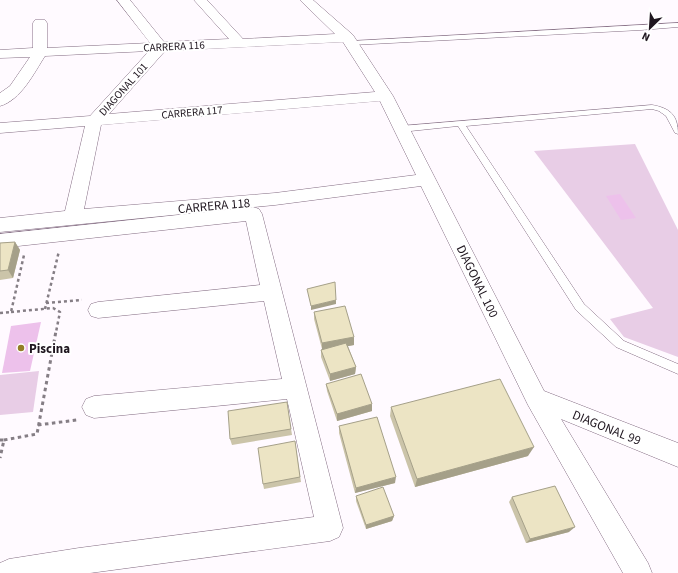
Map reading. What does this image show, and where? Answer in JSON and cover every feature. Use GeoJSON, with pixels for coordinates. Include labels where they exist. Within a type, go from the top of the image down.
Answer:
{"type":"FeatureCollection","features":[{"type":"Feature","properties":{"kind":"street"},"geometry":{"type":"LineString","coordinates":[[123,0],[161,47]]}},
{"type":"Feature","properties":{"kind":"street"},"geometry":{"type":"LineString","coordinates":[[200,0],[239,42]]}},
{"type":"Feature","properties":{"kind":"street","name":"DIAGONAL 100"},"geometry":{"type":"LineString","coordinates":[[306,0],[350,40],[384,96],[536,398],[638,573]]}},
{"type":"Feature","properties":{"kind":"street"},"geometry":{"type":"LineString","coordinates":[[0,101],[15,89],[40,53],[40,23]]}},
{"type":"Feature","properties":{"kind":"street","name":"CARRERA 116"},"geometry":{"type":"LineString","coordinates":[[0,54],[239,42],[350,40]]}},
{"type":"Feature","properties":{"kind":"street","name":"DIAGONAL 101"},"geometry":{"type":"LineString","coordinates":[[73,217],[94,120],[161,47]]}},
{"type":"Feature","properties":{"kind":"street","name":"CARRERA 117"},"geometry":{"type":"LineString","coordinates":[[0,128],[384,96]]}},
{"type":"Feature","properties":{"kind":"street","name":"CARRERA 118"},"geometry":{"type":"LineString","coordinates":[[0,225],[40,231],[73,217],[275,200],[427,179]]}},
{"type":"Feature","properties":{"kind":"street"},"geometry":{"type":"LineString","coordinates":[[0,241],[40,231],[63,234],[253,214],[330,528],[79,561],[8,573]]}},
{"type":"Feature","properties":{"kind":"street"},"geometry":{"type":"LineString","coordinates":[[98,310],[273,292]]}},
{"type":"Feature","properties":{"kind":"street"},"geometry":{"type":"LineString","coordinates":[[94,407],[296,388]]}},
{"type":"Feature","properties":{"kind":"street","name":"DIAGONAL 99"},"geometry":{"type":"LineString","coordinates":[[536,398],[678,455]]}},
{"type":"Feature","properties":{"kind":"lane"},"geometry":{"type":"LineString","coordinates":[[350,40],[641,28],[678,25]]}},
{"type":"Feature","properties":{"kind":"lane"},"geometry":{"type":"LineString","coordinates":[[401,128],[652,107],[661,108],[668,112],[678,131]]}},
{"type":"Feature","properties":{"kind":"lane"},"geometry":{"type":"LineString","coordinates":[[460,123],[580,307],[620,344],[678,369]]}},
{"type":"Feature","properties":{"kind":"path"},"geometry":{"type":"LineString","coordinates":[[11,312],[40,231]]}},
{"type":"Feature","properties":{"kind":"path"},"geometry":{"type":"LineString","coordinates":[[45,309],[63,234]]}},
{"type":"Feature","properties":{"kind":"path"},"geometry":{"type":"LineString","coordinates":[[46,303],[93,299],[98,310]]}},
{"type":"Feature","properties":{"kind":"path"},"geometry":{"type":"LineString","coordinates":[[0,313],[53,308],[60,312],[37,434],[2,440],[0,458]]}},
{"type":"Feature","properties":{"kind":"path"},"geometry":{"type":"LineString","coordinates":[[38,425],[94,418],[94,407]]}},
{"type":"Feature","properties":{"kind":"shaded area"},"geometry":{"type":"Polygon","coordinates":[[[635,144],[678,230],[678,357],[624,337],[610,319],[653,308],[534,151],[635,144]]]}},
{"type":"Feature","properties":{"kind":"shaded area"},"geometry":{"type":"Polygon","coordinates":[[[620,194],[636,218],[621,220],[606,196],[620,194]]]}},
{"type":"Feature","properties":{"kind":"shaded area","name":"Piscina"},"geometry":{"type":"Polygon","coordinates":[[[41,322],[30,371],[2,373],[11,326],[41,322]]]}},
{"type":"Feature","properties":{"kind":"shaded area"},"geometry":{"type":"Polygon","coordinates":[[[39,371],[33,412],[0,415],[0,375],[39,371]]]}},
{"type":"Feature","properties":{"kind":"building"},"geometry":{"type":"Polygon","coordinates":[[[15,242],[8,270],[0,271],[0,243],[15,242]]]}},
{"type":"Feature","properties":{"kind":"building"},"geometry":{"type":"Polygon","coordinates":[[[335,282],[336,300],[311,306],[307,289],[335,282]]]}},
{"type":"Feature","properties":{"kind":"building"},"geometry":{"type":"Polygon","coordinates":[[[345,306],[354,337],[322,343],[314,312],[345,306]]]}},
{"type":"Feature","properties":{"kind":"building"},"geometry":{"type":"Polygon","coordinates":[[[346,343],[356,367],[330,374],[321,350],[346,343]]]}},
{"type":"Feature","properties":{"kind":"building"},"geometry":{"type":"Polygon","coordinates":[[[361,374],[372,404],[337,414],[326,384],[361,374]]]}},
{"type":"Feature","properties":{"kind":"building"},"geometry":{"type":"Polygon","coordinates":[[[500,379],[534,447],[417,479],[391,407],[500,379]]]}},
{"type":"Feature","properties":{"kind":"building"},"geometry":{"type":"Polygon","coordinates":[[[287,402],[291,429],[230,439],[228,411],[287,402]]]}},
{"type":"Feature","properties":{"kind":"building"},"geometry":{"type":"Polygon","coordinates":[[[377,417],[396,477],[356,488],[339,426],[377,417]]]}},
{"type":"Feature","properties":{"kind":"building"},"geometry":{"type":"Polygon","coordinates":[[[295,441],[300,477],[263,484],[258,448],[295,441]]]}},
{"type":"Feature","properties":{"kind":"building"},"geometry":{"type":"Polygon","coordinates":[[[555,486],[575,527],[530,539],[512,497],[555,486]]]}},
{"type":"Feature","properties":{"kind":"building"},"geometry":{"type":"Polygon","coordinates":[[[383,487],[394,516],[366,525],[356,496],[383,487]]]}},
{"type":"Feature","properties":{"kind":"place","name":"Piscina"},"geometry":{"type":"Point","coordinates":[21,348]}}]}
